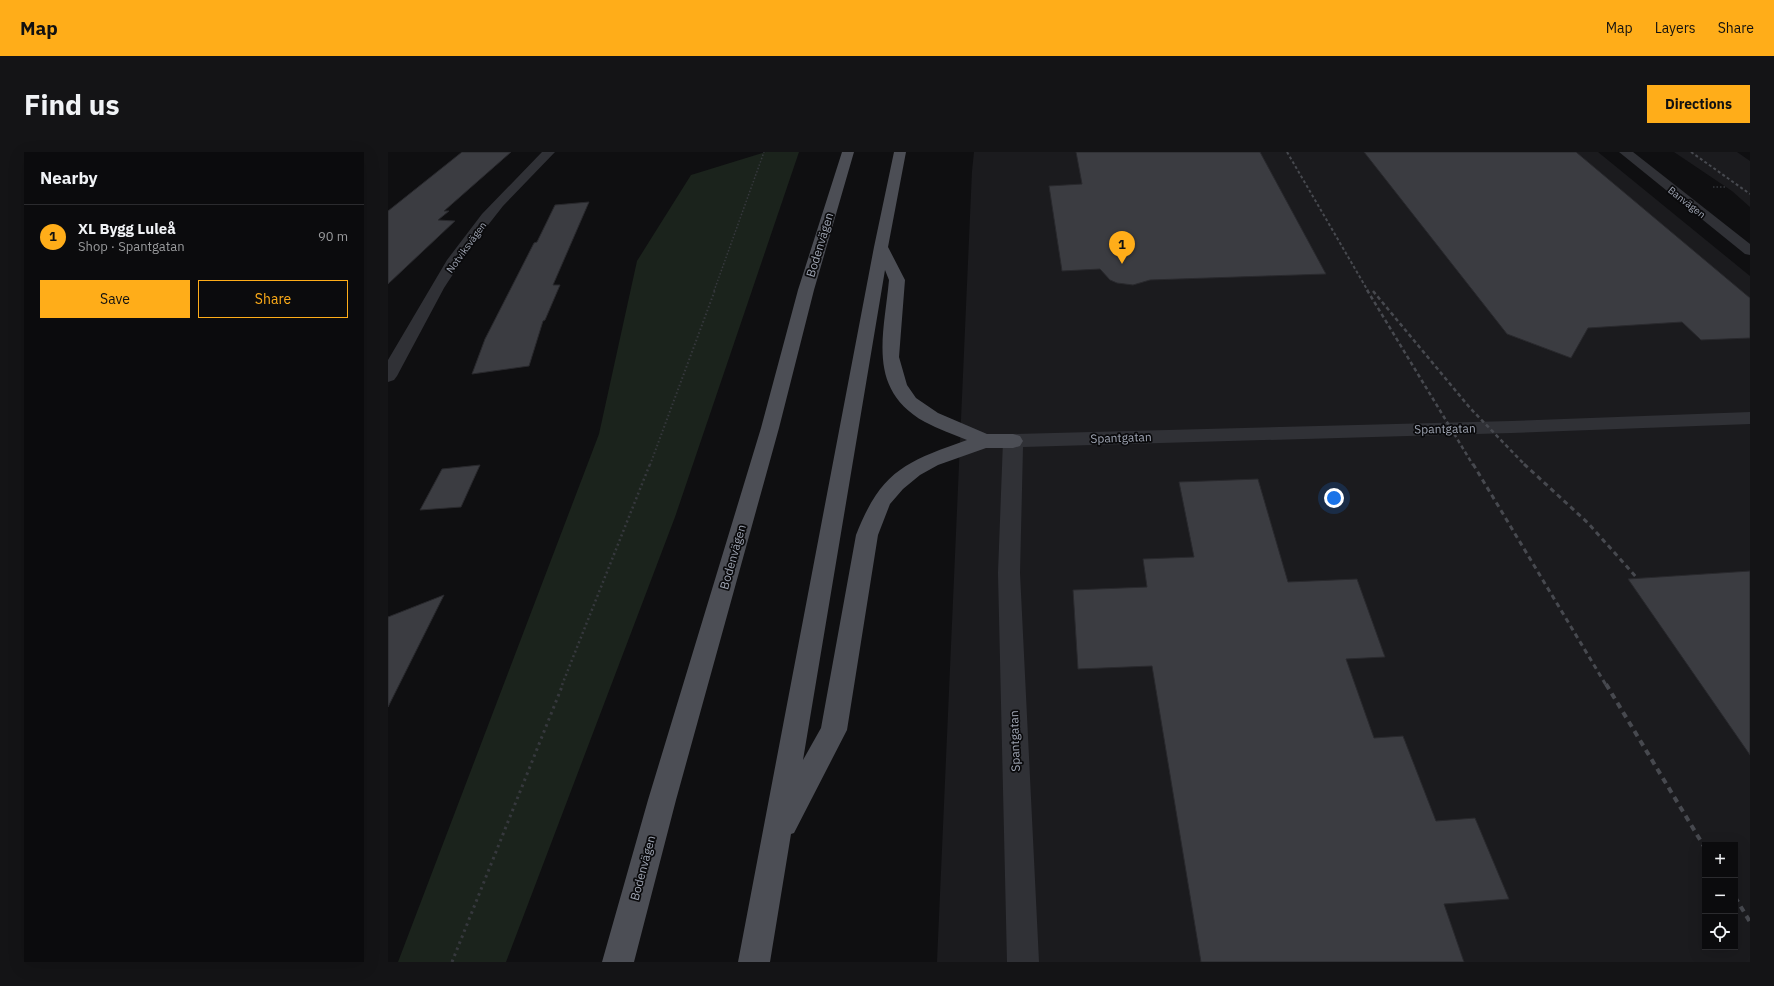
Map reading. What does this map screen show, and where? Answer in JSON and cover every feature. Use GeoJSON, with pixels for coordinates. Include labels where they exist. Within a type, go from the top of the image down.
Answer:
{"type":"FeatureCollection","features":[{"type":"Feature","properties":{"kind":"main road","name":"Bodenvägen"},"geometry":{"type":"LineString","coordinates":[[618,962],[662,800],[770,428],[806,290],[848,152]]}},
{"type":"Feature","properties":{"kind":"main road"},"geometry":{"type":"LineString","coordinates":[[754,962],[881,247],[900,152]]}},
{"type":"Feature","properties":{"kind":"main road"},"geometry":{"type":"LineString","coordinates":[[881,247],[897,280],[890,357],[898,386],[910,402],[931,417],[985,441]]}},
{"type":"Feature","properties":{"kind":"main road"},"geometry":{"type":"LineString","coordinates":[[776,838],[834,730],[867,535],[882,500],[896,484],[913,470],[931,460],[985,441],[1013,441]]}},
{"type":"Feature","properties":{"kind":"street","name":"Notviksvägen"},"geometry":{"type":"LineString","coordinates":[[388,376],[455,259],[492,211],[528,172],[549,152]]}},
{"type":"Feature","properties":{"kind":"street","name":"Banvägen"},"geometry":{"type":"LineString","coordinates":[[1625,152],[1750,251]]}},
{"type":"Feature","properties":{"kind":"street","name":"Spantgatan"},"geometry":{"type":"LineString","coordinates":[[1023,962],[1009,573],[1013,441],[1511,427],[1750,418]]}},
{"type":"Feature","properties":{"kind":"path"},"geometry":{"type":"LineString","coordinates":[[452,962],[668,420],[764,152]]}},
{"type":"Feature","properties":{"kind":"shaded area"},"geometry":{"type":"Polygon","coordinates":[[[766,152],[799,152],[675,517],[506,962],[398,962],[599,434],[637,261],[691,175],[766,152]]]}},
{"type":"Feature","properties":{"kind":"shaded area"},"geometry":{"type":"Polygon","coordinates":[[[974,152],[1598,152],[1750,276],[1750,962],[937,962],[974,152]]]}},
{"type":"Feature","properties":{"kind":"shaded area"},"geometry":{"type":"Polygon","coordinates":[[[1674,152],[1737,152],[1750,161],[1750,207],[1732,191],[1674,152]]]}},
{"type":"Feature","properties":{"kind":"building"},"geometry":{"type":"Polygon","coordinates":[[[462,152],[511,152],[444,211],[449,211],[438,220],[455,221],[388,284],[388,211],[462,152]]]}},
{"type":"Feature","properties":{"kind":"building"},"geometry":{"type":"Polygon","coordinates":[[[1076,152],[1260,152],[1326,274],[1150,280],[1133,285],[1117,283],[1110,280],[1100,269],[1062,271],[1049,186],[1082,184],[1076,152]]]}},
{"type":"Feature","properties":{"kind":"building"},"geometry":{"type":"Polygon","coordinates":[[[1364,152],[1576,152],[1750,298],[1750,338],[1701,340],[1682,322],[1588,328],[1571,358],[1507,334],[1364,152]]]}},
{"type":"Feature","properties":{"kind":"building"},"geometry":{"type":"Polygon","coordinates":[[[589,202],[553,285],[560,285],[545,320],[543,321],[529,366],[472,374],[485,339],[555,205],[589,202]]]}},
{"type":"Feature","properties":{"kind":"building"},"geometry":{"type":"Polygon","coordinates":[[[480,465],[461,507],[420,510],[442,469],[480,465]]]}},
{"type":"Feature","properties":{"kind":"building"},"geometry":{"type":"Polygon","coordinates":[[[1258,479],[1288,582],[1357,579],[1385,657],[1346,659],[1374,738],[1403,736],[1436,821],[1475,818],[1509,899],[1444,904],[1464,962],[1201,962],[1152,666],[1078,669],[1073,590],[1147,587],[1143,559],[1194,557],[1179,482],[1258,479]]]}},
{"type":"Feature","properties":{"kind":"building"},"geometry":{"type":"Polygon","coordinates":[[[1750,571],[1750,755],[1628,579],[1750,571]]]}},
{"type":"Feature","properties":{"kind":"building"},"geometry":{"type":"Polygon","coordinates":[[[444,595],[388,707],[388,617],[444,595]]]}},
{"type":"Feature","properties":{"kind":"railway"},"geometry":{"type":"LineString","coordinates":[[1287,152],[1368,291]]}},
{"type":"Feature","properties":{"kind":"railway"},"geometry":{"type":"LineString","coordinates":[[1691,152],[1750,194]]}},
{"type":"Feature","properties":{"kind":"railway"},"geometry":{"type":"LineString","coordinates":[[1367,290],[1473,465]]}},
{"type":"Feature","properties":{"kind":"railway"},"geometry":{"type":"LineString","coordinates":[[1373,291],[1470,408],[1524,464]]}},
{"type":"Feature","properties":{"kind":"railway"},"geometry":{"type":"LineString","coordinates":[[1473,464],[1606,685]]}},
{"type":"Feature","properties":{"kind":"railway"},"geometry":{"type":"LineString","coordinates":[[1524,464],[1588,523],[1637,578]]}},
{"type":"Feature","properties":{"kind":"railway"},"geometry":{"type":"LineString","coordinates":[[1606,684],[1702,843]]}},
{"type":"Feature","properties":{"kind":"railway"},"geometry":{"type":"LineString","coordinates":[[1738,902],[1750,922]]}},
{"type":"Feature","properties":{"kind":"place","name":"XL Bygg Luleå"},"geometry":{"type":"Point","coordinates":[1122,264]}}]}
